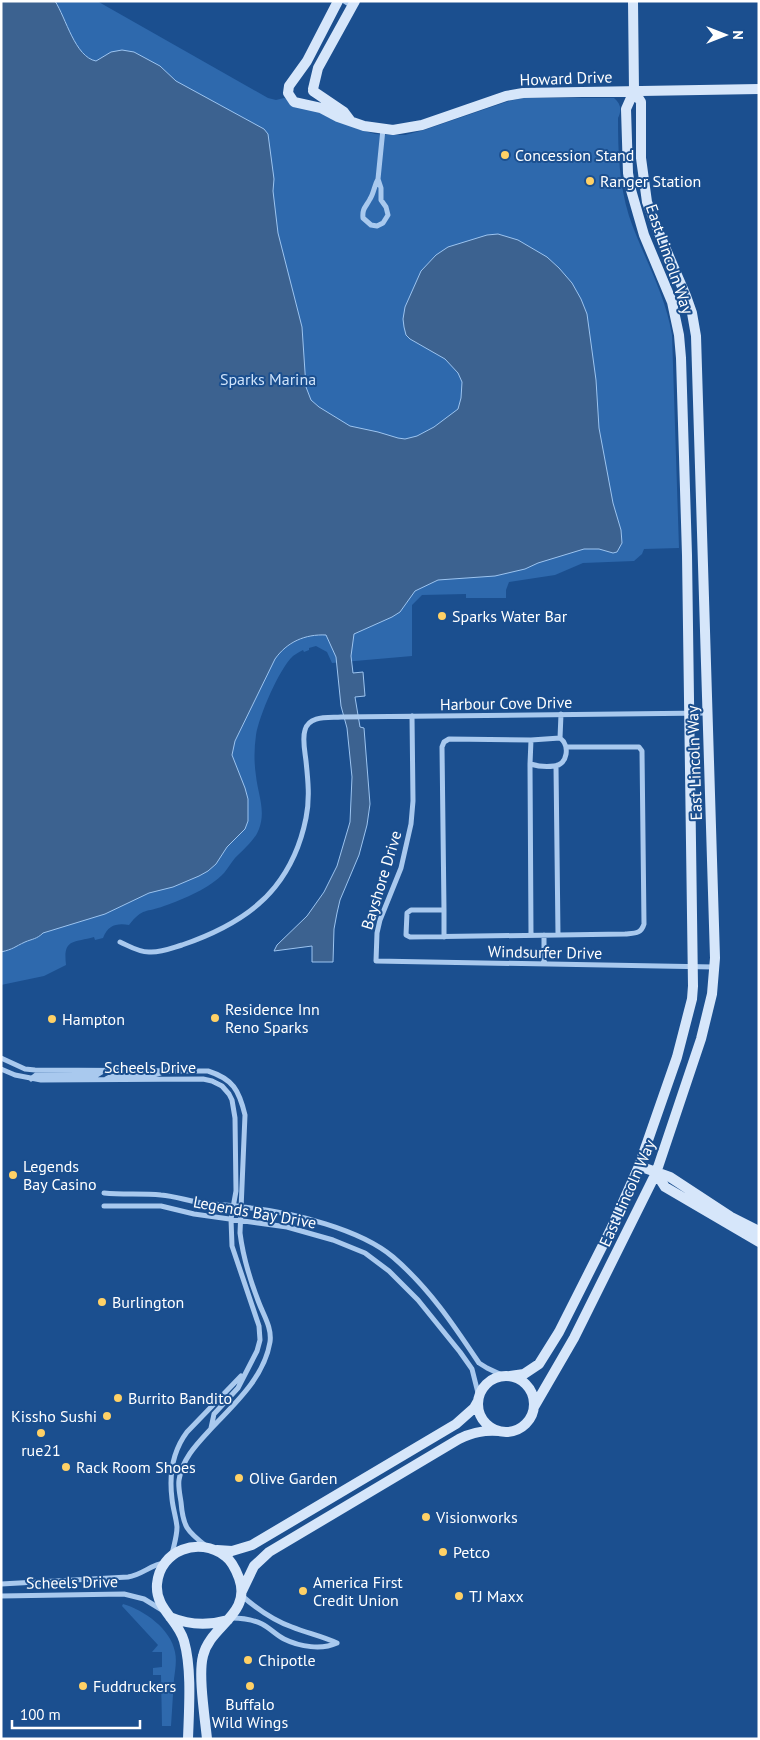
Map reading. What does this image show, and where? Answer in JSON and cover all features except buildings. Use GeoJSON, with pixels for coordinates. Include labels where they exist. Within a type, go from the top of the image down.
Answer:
{"type":"FeatureCollection","features":[{"type":"Feature","properties":{"kind":"street"},"geometry":{"type":"LineString","coordinates":[[338,1],[307,62],[289,86],[289,97],[294,102],[302,104],[311,99],[318,68],[350,3]]}},
{"type":"Feature","properties":{"kind":"street","name":"East Lincoln Way"},"geometry":{"type":"LineString","coordinates":[[507,1376],[524,1374],[539,1364],[559,1332],[611,1228],[639,1166],[677,1057],[692,999],[694,967],[687,555],[681,358],[679,335],[672,302],[644,235],[631,190],[626,158],[626,109],[634,91],[633,1]]}},
{"type":"Feature","properties":{"kind":"street"},"geometry":{"type":"LineString","coordinates":[[294,80],[298,78],[308,81],[313,90]]}},
{"type":"Feature","properties":{"kind":"street","name":"Howard Drive"},"geometry":{"type":"LineString","coordinates":[[302,104],[321,108],[338,117],[364,126],[383,129],[408,128],[422,125],[506,96],[524,93],[759,89]]}},
{"type":"Feature","properties":{"kind":"street","name":"Howard Drive"},"geometry":{"type":"LineString","coordinates":[[313,90],[344,112],[351,120]]}},
{"type":"Feature","properties":{"kind":"street","name":"East Lincoln Way"},"geometry":{"type":"LineString","coordinates":[[534,1407],[574,1338],[656,1173],[701,1039],[712,994],[714,967],[708,713],[696,336],[692,313],[686,296],[647,202],[641,158],[641,102],[634,91]]}},
{"type":"Feature","properties":{"kind":"street"},"geometry":{"type":"LineString","coordinates":[[378,179],[371,198],[362,212],[363,218],[371,226],[378,226],[383,223],[388,215],[382,200],[378,179],[383,129]]}},
{"type":"Feature","properties":{"kind":"street","name":"Harbour Cove Drive"},"geometry":{"type":"LineString","coordinates":[[120,942],[137,950],[150,952],[165,950],[208,936],[232,923],[257,905],[275,887],[293,858],[307,816],[309,783],[304,736],[307,726],[318,718],[708,713]]}},
{"type":"Feature","properties":{"kind":"street"},"geometry":{"type":"LineString","coordinates":[[530,764],[556,766],[566,758],[566,747],[560,738],[561,714]]}},
{"type":"Feature","properties":{"kind":"street","name":"Bayshore Drive"},"geometry":{"type":"LineString","coordinates":[[376,961],[378,927],[401,868],[411,824],[412,716]]}},
{"type":"Feature","properties":{"kind":"street"},"geometry":{"type":"LineString","coordinates":[[444,937],[442,747],[444,742],[449,739],[531,740],[560,738]]}},
{"type":"Feature","properties":{"kind":"street"},"geometry":{"type":"LineString","coordinates":[[531,740],[531,935]]}},
{"type":"Feature","properties":{"kind":"street"},"geometry":{"type":"LineString","coordinates":[[444,910],[411,910],[407,913],[406,935],[410,937],[444,937],[558,935],[638,933],[642,930],[644,924],[642,751],[639,747],[566,747]]}},
{"type":"Feature","properties":{"kind":"street"},"geometry":{"type":"LineString","coordinates":[[556,766],[558,935]]}},
{"type":"Feature","properties":{"kind":"street"},"geometry":{"type":"LineString","coordinates":[[544,935],[544,964]]}},
{"type":"Feature","properties":{"kind":"street","name":"Windsurfer Drive"},"geometry":{"type":"LineString","coordinates":[[376,961],[714,967]]}},
{"type":"Feature","properties":{"kind":"street"},"geometry":{"type":"LineString","coordinates":[[1,1058],[25,1069],[208,1071],[219,1074],[233,1084],[241,1099],[245,1115],[241,1220],[242,1252],[259,1303],[269,1326],[270,1340],[261,1369],[243,1394],[190,1452],[183,1466],[179,1480],[181,1506],[185,1524],[188,1531],[206,1546],[217,1550],[232,1551],[252,1545],[456,1424],[474,1408],[482,1389],[489,1381],[507,1376],[521,1380],[529,1387],[533,1396],[534,1407],[528,1421],[520,1428],[510,1431],[486,1430],[473,1432],[459,1439],[269,1552],[254,1566],[242,1594],[240,1605],[208,1645],[203,1655],[202,1673],[207,1739]]}},
{"type":"Feature","properties":{"kind":"street","name":"Scheels Drive"},"geometry":{"type":"LineString","coordinates":[[1,1069],[30,1079],[203,1079],[222,1086],[232,1100],[235,1118],[236,1191],[231,1219],[232,1246],[260,1326],[258,1351]]}},
{"type":"Feature","properties":{"kind":"street"},"geometry":{"type":"LineString","coordinates":[[30,1079],[36,1075],[97,1075],[106,1070]]}},
{"type":"Feature","properties":{"kind":"street"},"geometry":{"type":"LineString","coordinates":[[106,1079],[115,1074],[159,1075],[166,1070]]}},
{"type":"Feature","properties":{"kind":"street"},"geometry":{"type":"LineString","coordinates":[[639,1166],[670,1177],[731,1217],[759,1231]]}},
{"type":"Feature","properties":{"kind":"street"},"geometry":{"type":"LineString","coordinates":[[656,1173],[665,1187],[759,1242]]}},
{"type":"Feature","properties":{"kind":"street","name":"Legends Bay Drive"},"geometry":{"type":"LineString","coordinates":[[104,1193],[163,1195],[193,1202],[252,1208],[326,1224],[365,1240],[392,1256],[418,1282],[446,1313],[479,1363],[507,1376]]}},
{"type":"Feature","properties":{"kind":"street","name":"Legends Bay Drive"},"geometry":{"type":"LineString","coordinates":[[104,1206],[161,1206],[194,1214],[287,1227],[333,1240],[365,1254],[389,1271],[418,1300],[460,1352],[472,1370],[479,1399]]}},
{"type":"Feature","properties":{"kind":"street"},"geometry":{"type":"LineString","coordinates":[[211,1428],[214,1414],[238,1388],[258,1351],[267,1354]]}},
{"type":"Feature","properties":{"kind":"street"},"geometry":{"type":"LineString","coordinates":[[188,1739],[188,1664],[185,1642],[182,1634],[161,1605],[157,1584],[161,1569],[168,1559],[177,1527],[171,1478],[172,1462],[180,1442],[187,1432],[245,1372]]}},
{"type":"Feature","properties":{"kind":"street"},"geometry":{"type":"LineString","coordinates":[[479,1399],[480,1413],[483,1419],[499,1431]]}},
{"type":"Feature","properties":{"kind":"street"},"geometry":{"type":"LineString","coordinates":[[168,1559],[181,1550],[195,1546],[206,1546]]}},
{"type":"Feature","properties":{"kind":"street"},"geometry":{"type":"LineString","coordinates":[[168,1615],[186,1623],[203,1625],[243,1618],[260,1623],[283,1639],[303,1646],[328,1647],[337,1643],[322,1636],[282,1624],[260,1611],[242,1594],[236,1569],[217,1550]]}},
{"type":"Feature","properties":{"kind":"street","name":"Scheels Drive"},"geometry":{"type":"LineString","coordinates":[[1,1584],[128,1577],[142,1573],[168,1559]]}},
{"type":"Feature","properties":{"kind":"street","name":"Scheels Drive"},"geometry":{"type":"LineString","coordinates":[[1,1596],[124,1594],[144,1599],[168,1615]]}},
{"type":"Feature","properties":{"kind":"green space","name":"Sparks Marina"},"geometry":{"type":"Polygon","coordinates":[[[1,1],[97,1],[268,98],[276,100],[284,98],[310,106],[358,129],[375,134],[405,135],[523,98],[614,98],[620,107],[618,118],[619,155],[621,180],[626,204],[664,304],[672,335],[679,548],[644,549],[642,554],[634,561],[583,563],[555,575],[509,582],[506,598],[466,598],[466,594],[422,595],[412,605],[412,656],[332,663],[327,652],[316,646],[296,654],[288,662],[276,682],[265,705],[256,735],[255,766],[262,809],[259,829],[252,841],[235,858],[224,873],[212,884],[196,893],[141,913],[129,925],[113,926],[107,930],[103,938],[95,940],[94,937],[71,944],[66,951],[66,965],[44,976],[1,985],[1,1]]]}},
{"type":"Feature","properties":{"kind":"green space"},"geometry":{"type":"Polygon","coordinates":[[[123,1604],[148,1616],[162,1628],[172,1644],[176,1662],[171,1726],[162,1726],[161,1675],[153,1675],[153,1668],[162,1667],[162,1652],[152,1652],[158,1645],[122,1606],[123,1604]]]}},
{"type":"Feature","properties":{"kind":"shaded area","name":"Sparks Marina"},"geometry":{"type":"Polygon","coordinates":[[[1,1],[55,1],[77,45],[89,58],[96,61],[111,52],[122,50],[134,52],[160,66],[176,81],[264,129],[268,134],[278,233],[302,327],[306,387],[311,400],[350,426],[405,439],[417,436],[434,427],[458,409],[462,382],[458,373],[445,359],[410,339],[406,335],[403,319],[405,307],[421,271],[436,255],[448,247],[487,235],[498,234],[518,240],[547,257],[559,268],[572,283],[587,314],[596,380],[599,428],[613,503],[621,530],[622,543],[617,552],[613,553],[599,549],[584,549],[538,563],[525,569],[495,576],[438,580],[415,591],[400,612],[354,634],[351,656],[353,673],[363,672],[365,696],[355,697],[360,727],[364,728],[370,804],[359,855],[340,900],[334,929],[333,962],[312,962],[312,946],[274,951],[277,945],[307,916],[324,892],[337,866],[350,822],[352,777],[347,728],[341,706],[336,657],[326,635],[311,636],[297,640],[280,653],[275,659],[235,741],[232,755],[248,799],[248,821],[245,829],[227,847],[216,864],[199,876],[173,887],[149,893],[105,914],[43,933],[37,938],[1,952],[1,1]]]}},
{"type":"Feature","properties":{"kind":"place","name":"Concession Stand"},"geometry":{"type":"Point","coordinates":[505,155]}},
{"type":"Feature","properties":{"kind":"place","name":"Ranger Station"},"geometry":{"type":"Point","coordinates":[590,181]}},
{"type":"Feature","properties":{"kind":"place","name":"Sparks Water Bar"},"geometry":{"type":"Point","coordinates":[442,616]}},
{"type":"Feature","properties":{"kind":"place","name":"Residence Inn Reno Sparks"},"geometry":{"type":"Point","coordinates":[215,1018]}},
{"type":"Feature","properties":{"kind":"place","name":"Hampton"},"geometry":{"type":"Point","coordinates":[52,1019]}},
{"type":"Feature","properties":{"kind":"place","name":"Legends Bay Casino"},"geometry":{"type":"Point","coordinates":[13,1175]}},
{"type":"Feature","properties":{"kind":"place","name":"Burlington"},"geometry":{"type":"Point","coordinates":[102,1302]}},
{"type":"Feature","properties":{"kind":"place","name":"Burrito Bandito"},"geometry":{"type":"Point","coordinates":[118,1398]}},
{"type":"Feature","properties":{"kind":"place","name":"Kissho Sushi"},"geometry":{"type":"Point","coordinates":[107,1416]}},
{"type":"Feature","properties":{"kind":"place","name":"rue21"},"geometry":{"type":"Point","coordinates":[41,1433]}},
{"type":"Feature","properties":{"kind":"place","name":"Rack Room Shoes"},"geometry":{"type":"Point","coordinates":[66,1467]}},
{"type":"Feature","properties":{"kind":"place","name":"Olive Garden"},"geometry":{"type":"Point","coordinates":[239,1478]}},
{"type":"Feature","properties":{"kind":"place","name":"Visionworks"},"geometry":{"type":"Point","coordinates":[426,1517]}},
{"type":"Feature","properties":{"kind":"place","name":"Petco"},"geometry":{"type":"Point","coordinates":[443,1552]}},
{"type":"Feature","properties":{"kind":"place","name":"America First Credit Union"},"geometry":{"type":"Point","coordinates":[303,1591]}},
{"type":"Feature","properties":{"kind":"place","name":"TJ Maxx"},"geometry":{"type":"Point","coordinates":[459,1596]}},
{"type":"Feature","properties":{"kind":"place","name":"Chipotle"},"geometry":{"type":"Point","coordinates":[248,1660]}},
{"type":"Feature","properties":{"kind":"place","name":"Fuddruckers"},"geometry":{"type":"Point","coordinates":[83,1686]}},
{"type":"Feature","properties":{"kind":"place","name":"Buffalo Wild Wings"},"geometry":{"type":"Point","coordinates":[250,1686]}}]}
